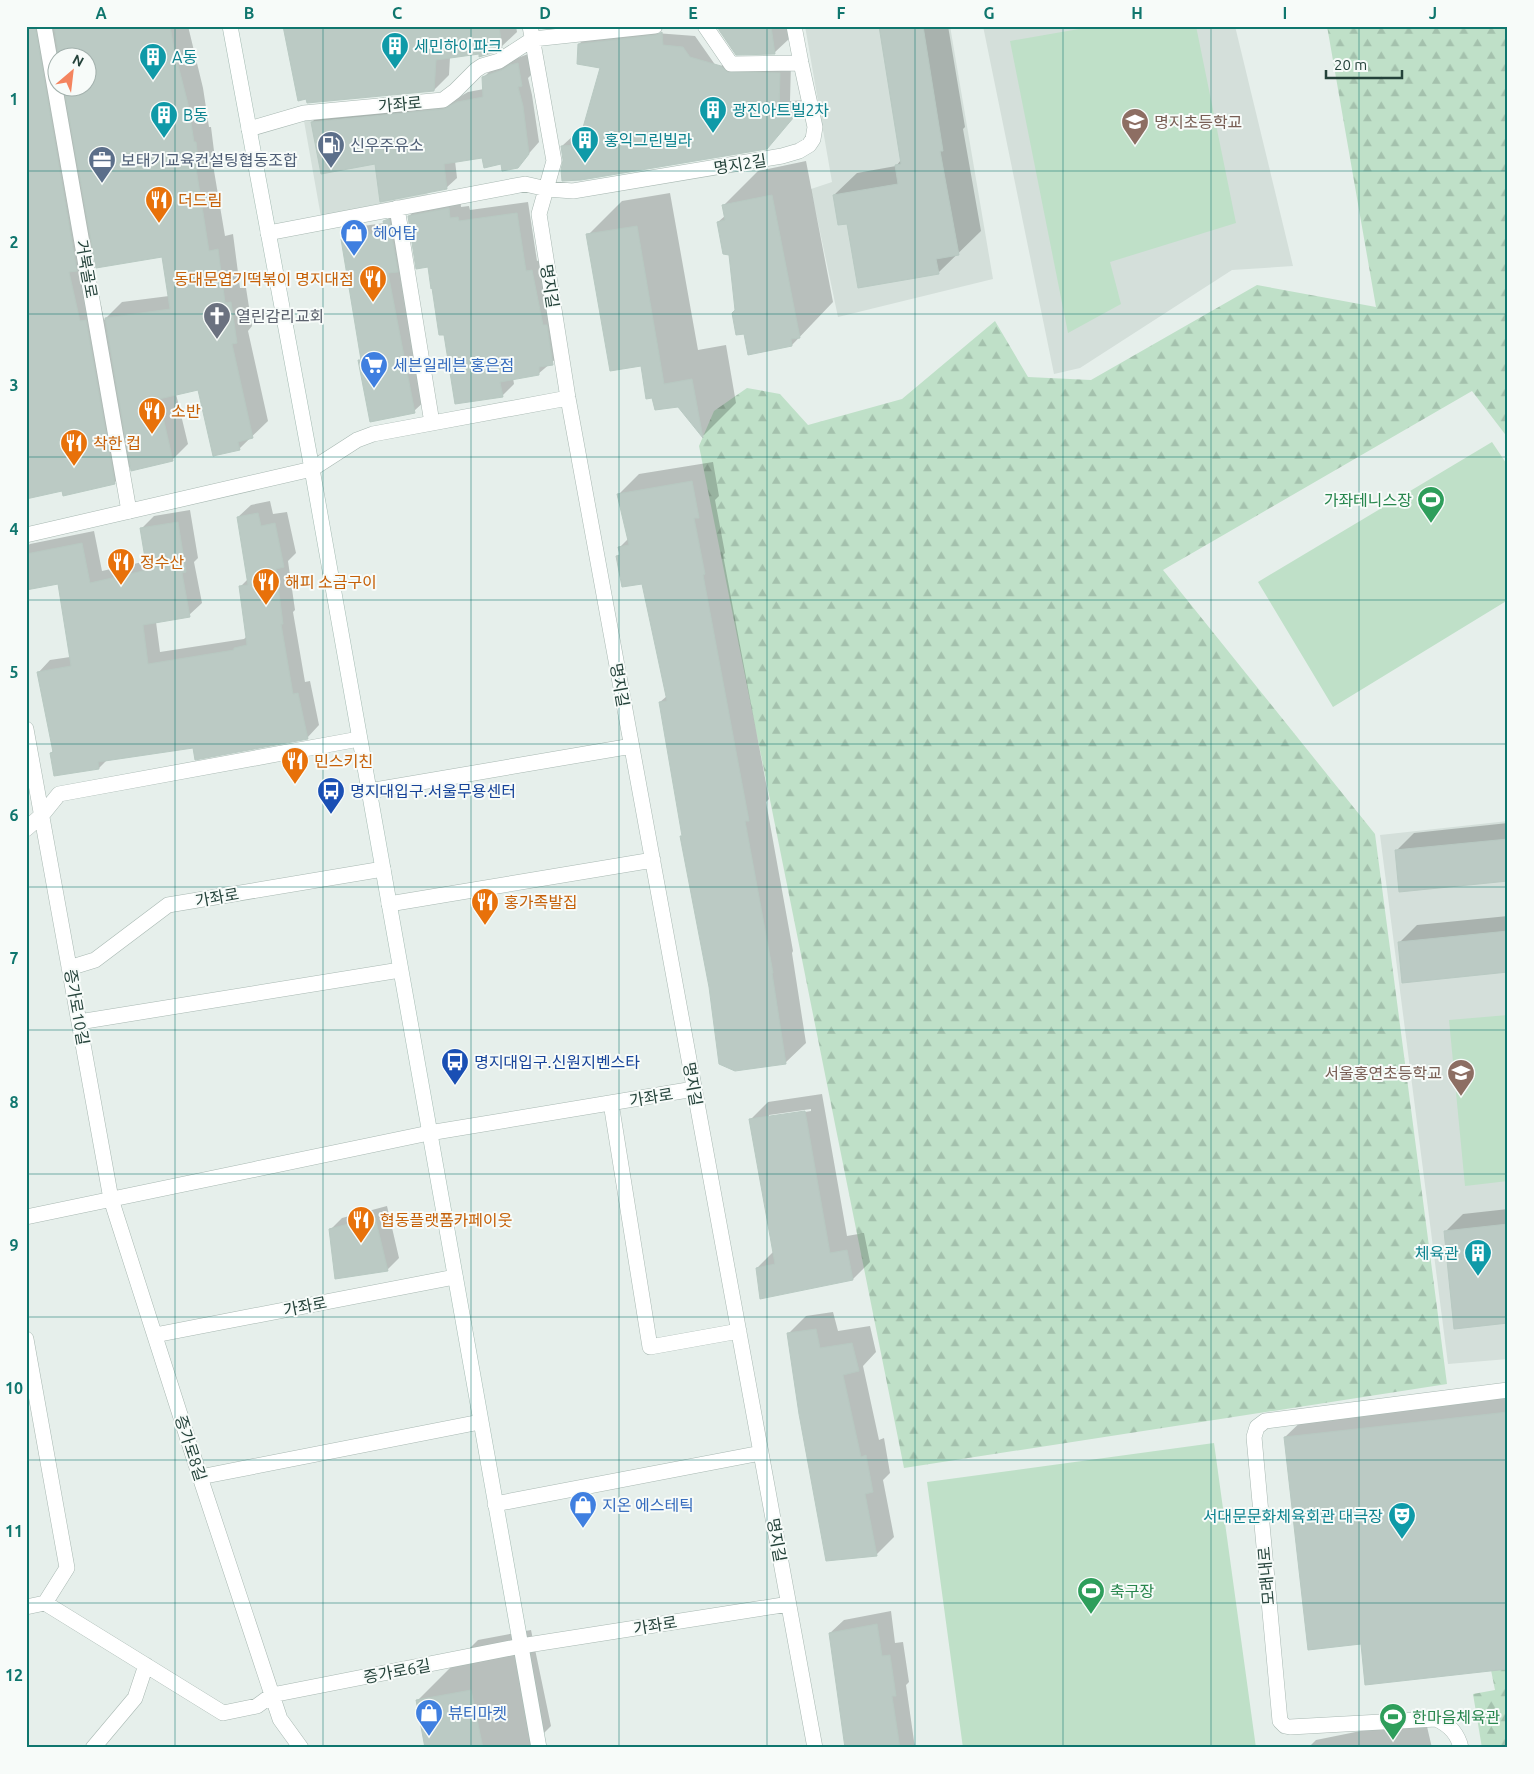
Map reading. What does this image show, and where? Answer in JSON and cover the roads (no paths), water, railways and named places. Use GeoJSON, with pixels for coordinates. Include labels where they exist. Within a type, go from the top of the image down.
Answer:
{"type":"FeatureCollection","features":[{"type":"Feature","properties":{"kind":"street","name":"거북골로"},"geometry":{"type":"LineString","coordinates":[[44,26],[129,511]]}},
{"type":"Feature","properties":{"kind":"street"},"geometry":{"type":"LineString","coordinates":[[230,26],[312,469],[539,1748]]}},
{"type":"Feature","properties":{"kind":"street"},"geometry":{"type":"LineString","coordinates":[[531,33],[655,26]]}},
{"type":"Feature","properties":{"kind":"street"},"geometry":{"type":"LineString","coordinates":[[705,26],[731,64],[801,63]]}},
{"type":"Feature","properties":{"kind":"street","name":"명지2길"},"geometry":{"type":"LineString","coordinates":[[547,189],[573,191],[782,156],[802,150],[812,142],[815,127],[794,26]]}},
{"type":"Feature","properties":{"kind":"street","name":"가좌로"},"geometry":{"type":"LineString","coordinates":[[249,129],[304,113],[443,100],[476,70],[498,61],[531,33]]}},
{"type":"Feature","properties":{"kind":"street","name":"명지길"},"geometry":{"type":"LineString","coordinates":[[531,33],[553,155],[553,166],[539,214],[568,398],[815,1748]]}},
{"type":"Feature","properties":{"kind":"street"},"geometry":{"type":"LineString","coordinates":[[268,233],[524,184],[547,189]]}},
{"type":"Feature","properties":{"kind":"street"},"geometry":{"type":"LineString","coordinates":[[397,208],[432,423]]}},
{"type":"Feature","properties":{"kind":"street"},"geometry":{"type":"LineString","coordinates":[[26,535],[312,469],[357,440],[373,434],[568,398]]}},
{"type":"Feature","properties":{"kind":"street"},"geometry":{"type":"LineString","coordinates":[[26,729],[42,815]]}},
{"type":"Feature","properties":{"kind":"street"},"geometry":{"type":"LineString","coordinates":[[26,829],[42,815],[59,794],[359,739]]}},
{"type":"Feature","properties":{"kind":"street"},"geometry":{"type":"LineString","coordinates":[[369,791],[632,746]]}},
{"type":"Feature","properties":{"kind":"street","name":"증가로10길"},"geometry":{"type":"LineString","coordinates":[[42,815],[111,1199]]}},
{"type":"Feature","properties":{"kind":"street"},"geometry":{"type":"LineString","coordinates":[[389,904],[652,860]]}},
{"type":"Feature","properties":{"kind":"street","name":"가좌로"},"geometry":{"type":"LineString","coordinates":[[70,968],[95,960],[168,906],[382,869]]}},
{"type":"Feature","properties":{"kind":"street"},"geometry":{"type":"LineString","coordinates":[[79,1022],[400,970]]}},
{"type":"Feature","properties":{"kind":"street","name":"가좌로"},"geometry":{"type":"LineString","coordinates":[[429,1133],[694,1089]]}},
{"type":"Feature","properties":{"kind":"street"},"geometry":{"type":"LineString","coordinates":[[611,1103],[650,1347],[739,1332]]}},
{"type":"Feature","properties":{"kind":"street"},"geometry":{"type":"LineString","coordinates":[[26,1217],[429,1133]]}},
{"type":"Feature","properties":{"kind":"street","name":"증가로8길"},"geometry":{"type":"LineString","coordinates":[[111,1199],[272,1695]]}},
{"type":"Feature","properties":{"kind":"street","name":"가좌로"},"geometry":{"type":"LineString","coordinates":[[155,1335],[455,1277]]}},
{"type":"Feature","properties":{"kind":"street"},"geometry":{"type":"LineString","coordinates":[[26,1339],[67,1568],[45,1603],[26,1607]]}},
{"type":"Feature","properties":{"kind":"street","name":"모래내로"},"geometry":{"type":"LineString","coordinates":[[1461,1748],[1456,1733],[1449,1726],[1436,1719],[1290,1727],[1285,1726],[1280,1720],[1254,1437],[1257,1428],[1265,1421],[1508,1390]]}},
{"type":"Feature","properties":{"kind":"street"},"geometry":{"type":"LineString","coordinates":[[200,1477],[480,1422]]}},
{"type":"Feature","properties":{"kind":"street"},"geometry":{"type":"LineString","coordinates":[[495,1504],[761,1452]]}},
{"type":"Feature","properties":{"kind":"street","name":"증가로6길"},"geometry":{"type":"LineString","coordinates":[[45,1603],[223,1713],[257,1706],[272,1695],[521,1646]]}},
{"type":"Feature","properties":{"kind":"street","name":"가좌로"},"geometry":{"type":"LineString","coordinates":[[521,1646],[789,1604]]}},
{"type":"Feature","properties":{"kind":"street"},"geometry":{"type":"LineString","coordinates":[[93,1748],[135,1698],[146,1665]]}},
{"type":"Feature","properties":{"kind":"street"},"geometry":{"type":"LineString","coordinates":[[272,1695],[280,1719],[301,1748]]}},
{"type":"Feature","properties":{"kind":"place","name":"세민하이파크"},"geometry":{"type":"Point","coordinates":[395,70]}},
{"type":"Feature","properties":{"kind":"place","name":"A동"},"geometry":{"type":"Point","coordinates":[153,81]}},
{"type":"Feature","properties":{"kind":"place","name":"광진아트빌2차"},"geometry":{"type":"Point","coordinates":[713,134]}},
{"type":"Feature","properties":{"kind":"place","name":"B동"},"geometry":{"type":"Point","coordinates":[164,139]}},
{"type":"Feature","properties":{"kind":"place","name":"명지초등학교"},"geometry":{"type":"Point","coordinates":[1135,146]}},
{"type":"Feature","properties":{"kind":"place","name":"홍익그린빌라"},"geometry":{"type":"Point","coordinates":[585,164]}},
{"type":"Feature","properties":{"kind":"place","name":"신우주유소"},"geometry":{"type":"Point","coordinates":[331,169]}},
{"type":"Feature","properties":{"kind":"place","name":"보태기교육컨설팅협동조합"},"geometry":{"type":"Point","coordinates":[102,184]}},
{"type":"Feature","properties":{"kind":"place","name":"더드림"},"geometry":{"type":"Point","coordinates":[159,224]}},
{"type":"Feature","properties":{"kind":"place","name":"헤어탑"},"geometry":{"type":"Point","coordinates":[354,257]}},
{"type":"Feature","properties":{"kind":"place","name":"동대문엽기떡볶이 명지대점"},"geometry":{"type":"Point","coordinates":[373,303]}},
{"type":"Feature","properties":{"kind":"place","name":"열린감리교회"},"geometry":{"type":"Point","coordinates":[217,340]}},
{"type":"Feature","properties":{"kind":"place","name":"세븐일레븐 홍은점"},"geometry":{"type":"Point","coordinates":[374,389]}},
{"type":"Feature","properties":{"kind":"place","name":"소반"},"geometry":{"type":"Point","coordinates":[152,435]}},
{"type":"Feature","properties":{"kind":"place","name":"착한 컵"},"geometry":{"type":"Point","coordinates":[74,467]}},
{"type":"Feature","properties":{"kind":"place","name":"가좌테니스장"},"geometry":{"type":"Point","coordinates":[1431,524]}},
{"type":"Feature","properties":{"kind":"place","name":"정수산"},"geometry":{"type":"Point","coordinates":[121,586]}},
{"type":"Feature","properties":{"kind":"place","name":"해피 소금구이"},"geometry":{"type":"Point","coordinates":[266,606]}},
{"type":"Feature","properties":{"kind":"place","name":"민스키친"},"geometry":{"type":"Point","coordinates":[295,785]}},
{"type":"Feature","properties":{"kind":"place","name":"명지대입구.서울무용센터"},"geometry":{"type":"Point","coordinates":[331,815]}},
{"type":"Feature","properties":{"kind":"place","name":"홍가족발집"},"geometry":{"type":"Point","coordinates":[485,926]}},
{"type":"Feature","properties":{"kind":"place","name":"명지대입구.신원지벤스타"},"geometry":{"type":"Point","coordinates":[455,1086]}},
{"type":"Feature","properties":{"kind":"place","name":"서울홍연초등학교"},"geometry":{"type":"Point","coordinates":[1461,1097]}},
{"type":"Feature","properties":{"kind":"place","name":"협동플랫폼카페이웃"},"geometry":{"type":"Point","coordinates":[361,1244]}},
{"type":"Feature","properties":{"kind":"place","name":"체육관"},"geometry":{"type":"Point","coordinates":[1478,1277]}},
{"type":"Feature","properties":{"kind":"place","name":"지온 에스테틱"},"geometry":{"type":"Point","coordinates":[583,1529]}},
{"type":"Feature","properties":{"kind":"place","name":"서대문문화체육회관 대극장"},"geometry":{"type":"Point","coordinates":[1402,1540]}},
{"type":"Feature","properties":{"kind":"place","name":"축구장"},"geometry":{"type":"Point","coordinates":[1091,1615]}},
{"type":"Feature","properties":{"kind":"place","name":"뷰티마켓"},"geometry":{"type":"Point","coordinates":[429,1737]}},
{"type":"Feature","properties":{"kind":"place","name":"한마음체육관"},"geometry":{"type":"Point","coordinates":[1393,1741]}}]}
